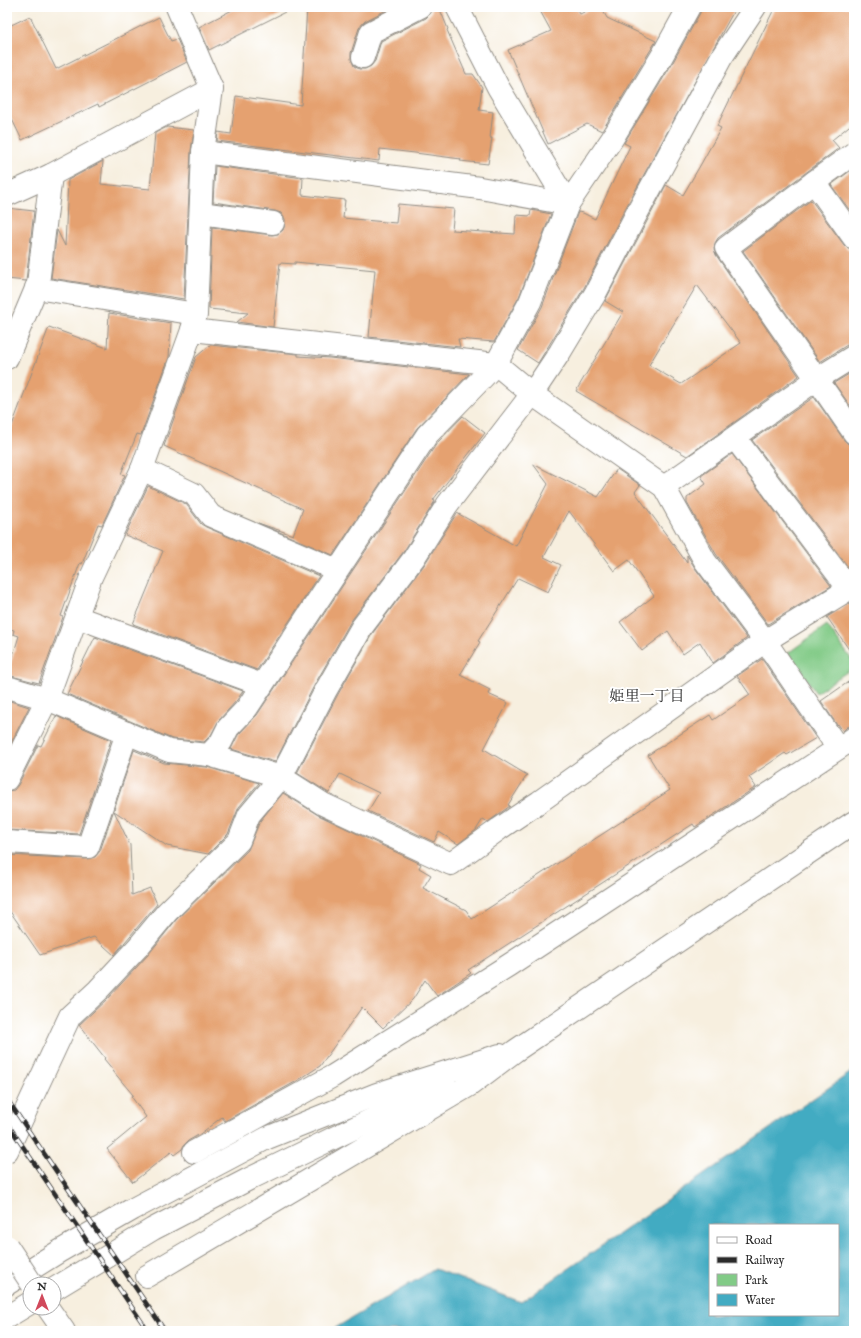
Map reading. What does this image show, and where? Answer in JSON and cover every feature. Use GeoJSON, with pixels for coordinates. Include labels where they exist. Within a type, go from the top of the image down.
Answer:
{"type":"FeatureCollection","features":[{"type":"Feature","properties":{"kind":"main road"},"geometry":{"type":"LineString","coordinates":[[7,779],[46,699],[91,577],[142,469],[194,322],[203,152],[212,89],[176,7]]}},
{"type":"Feature","properties":{"kind":"main road"},"geometry":{"type":"LineString","coordinates":[[363,57],[370,32],[420,7]]}},
{"type":"Feature","properties":{"kind":"main road"},"geometry":{"type":"LineString","coordinates":[[457,7],[498,87],[568,204]]}},
{"type":"Feature","properties":{"kind":"main road"},"geometry":{"type":"LineString","coordinates":[[208,755],[220,742],[228,728],[247,708],[427,434],[496,364],[530,302],[568,204],[619,126],[662,56],[689,7]]}},
{"type":"Feature","properties":{"kind":"main road"},"geometry":{"type":"LineString","coordinates":[[7,1152],[70,1016],[98,990],[138,947],[167,912],[239,841],[249,815],[281,777],[326,690],[362,627],[414,558],[447,505],[532,394],[596,294],[636,215],[721,58],[755,7]]}},
{"type":"Feature","properties":{"kind":"main road"},"geometry":{"type":"LineString","coordinates":[[7,195],[50,175],[212,89]]}},
{"type":"Feature","properties":{"kind":"main road"},"geometry":{"type":"LineString","coordinates":[[203,152],[480,188],[568,204]]}},
{"type":"Feature","properties":{"kind":"main road"},"geometry":{"type":"LineString","coordinates":[[854,153],[726,248],[854,433]]}},
{"type":"Feature","properties":{"kind":"main road"},"geometry":{"type":"LineString","coordinates":[[7,358],[38,284],[50,175]]}},
{"type":"Feature","properties":{"kind":"main road"},"geometry":{"type":"LineString","coordinates":[[814,182],[854,238]]}},
{"type":"Feature","properties":{"kind":"main road"},"geometry":{"type":"LineString","coordinates":[[200,213],[273,223]]}},
{"type":"Feature","properties":{"kind":"main road"},"geometry":{"type":"LineString","coordinates":[[36,288],[194,322],[496,364],[532,394],[664,486],[705,562],[765,641],[846,743],[509,965],[346,1068],[194,1152]]}},
{"type":"Feature","properties":{"kind":"main road"},"geometry":{"type":"LineString","coordinates":[[664,486],[735,438],[817,379],[854,356]]}},
{"type":"Feature","properties":{"kind":"main road"},"geometry":{"type":"LineString","coordinates":[[7,687],[46,699],[169,751],[208,755],[281,777],[323,804],[451,864],[765,641],[851,588],[735,438]]}},
{"type":"Feature","properties":{"kind":"main road"},"geometry":{"type":"LineString","coordinates":[[142,469],[194,494],[211,516],[337,570]]}},
{"type":"Feature","properties":{"kind":"main road"},"geometry":{"type":"LineString","coordinates":[[77,617],[262,685]]}},
{"type":"Feature","properties":{"kind":"main road"},"geometry":{"type":"LineString","coordinates":[[7,842],[88,847],[127,732]]}},
{"type":"Feature","properties":{"kind":"main road"},"geometry":{"type":"LineString","coordinates":[[147,1276],[470,1085],[515,1051],[854,822]]}},
{"type":"Feature","properties":{"kind":"main road"},"geometry":{"type":"LineString","coordinates":[[7,1284],[60,1251],[133,1209],[267,1138],[377,1094],[515,1051]]}},
{"type":"Feature","properties":{"kind":"main road"},"geometry":{"type":"LineString","coordinates":[[62,1284],[153,1229],[249,1179],[515,1051]]}},
{"type":"Feature","properties":{"kind":"main road"},"geometry":{"type":"LineString","coordinates":[[7,1246],[27,1276]]}},
{"type":"Feature","properties":{"kind":"main road"},"geometry":{"type":"LineString","coordinates":[[7,1318],[22,1309]]}},
{"type":"Feature","properties":{"kind":"main road"},"geometry":{"type":"LineString","coordinates":[[54,1316],[64,1331]]}},
{"type":"Feature","properties":{"kind":"green space"},"geometry":{"type":"Polygon","coordinates":[[[827,625],[854,663],[854,667],[816,693],[788,653],[827,625]]]}},
{"type":"Feature","properties":{"kind":"water"},"geometry":{"type":"Polygon","coordinates":[[[854,1070],[854,1331],[330,1331],[435,1269],[521,1302],[854,1070]]]}},
{"type":"Feature","properties":{"kind":"building"},"geometry":{"type":"Polygon","coordinates":[[[238,7],[295,7],[209,50],[199,27],[238,7]]]}},
{"type":"Feature","properties":{"kind":"building"},"geometry":{"type":"Polygon","coordinates":[[[307,7],[392,7],[365,21],[359,28],[351,53],[351,59],[354,66],[359,69],[365,69],[371,66],[375,61],[381,41],[426,18],[431,13],[432,7],[439,7],[466,74],[473,74],[482,87],[479,110],[493,112],[490,138],[492,138],[488,164],[460,161],[461,159],[380,149],[379,161],[217,141],[218,132],[231,134],[236,96],[301,105],[307,7]]]}},
{"type":"Feature","properties":{"kind":"building"},"geometry":{"type":"Polygon","coordinates":[[[538,7],[576,7],[580,14],[594,7],[601,7],[607,18],[656,41],[602,131],[587,124],[548,144],[508,50],[551,31],[538,7]]]}},
{"type":"Feature","properties":{"kind":"building"},"geometry":{"type":"Polygon","coordinates":[[[701,7],[736,7],[625,209],[584,288],[538,363],[518,350],[542,307],[578,212],[595,219],[630,146],[624,143],[673,62],[700,13],[701,7]]]}},
{"type":"Feature","properties":{"kind":"building"},"geometry":{"type":"Polygon","coordinates":[[[775,7],[854,7],[854,122],[832,140],[839,148],[718,238],[714,249],[716,255],[799,376],[687,456],[576,391],[623,312],[605,301],[666,185],[683,195],[721,128],[717,126],[775,7]],[[697,285],[649,365],[681,384],[741,343],[697,285]]]}},
{"type":"Feature","properties":{"kind":"building"},"geometry":{"type":"Polygon","coordinates":[[[30,16],[56,69],[159,17],[171,41],[177,39],[187,62],[99,107],[98,104],[22,140],[7,109],[7,27],[30,16]]]}},
{"type":"Feature","properties":{"kind":"building"},"geometry":{"type":"Polygon","coordinates":[[[167,127],[194,130],[191,151],[184,299],[51,278],[57,230],[65,246],[68,180],[103,161],[101,184],[150,189],[155,133],[167,127]]]}},
{"type":"Feature","properties":{"kind":"building"},"geometry":{"type":"Polygon","coordinates":[[[215,166],[303,178],[302,195],[345,200],[343,218],[396,223],[398,204],[454,209],[452,230],[515,234],[516,215],[530,216],[531,210],[551,214],[519,297],[494,342],[458,339],[460,347],[369,337],[375,270],[295,262],[295,264],[280,263],[273,327],[237,322],[248,313],[209,309],[212,227],[272,235],[278,234],[283,230],[285,219],[281,213],[275,211],[213,202],[215,166]]]}},
{"type":"Feature","properties":{"kind":"building"},"geometry":{"type":"Polygon","coordinates":[[[854,168],[854,216],[831,185],[854,168]]]}},
{"type":"Feature","properties":{"kind":"building"},"geometry":{"type":"Polygon","coordinates":[[[811,200],[844,245],[848,249],[854,250],[854,344],[847,345],[820,362],[743,251],[811,200]]]}},
{"type":"Feature","properties":{"kind":"building"},"geometry":{"type":"Polygon","coordinates":[[[7,208],[34,211],[26,281],[7,279],[7,208]]]}},
{"type":"Feature","properties":{"kind":"building"},"geometry":{"type":"Polygon","coordinates":[[[109,313],[171,323],[169,357],[141,435],[137,434],[121,474],[125,475],[102,525],[98,524],[82,564],[80,563],[61,616],[63,617],[39,683],[7,675],[19,636],[13,634],[14,630],[7,628],[7,439],[49,327],[107,348],[109,313]]]}},
{"type":"Feature","properties":{"kind":"building"},"geometry":{"type":"Polygon","coordinates":[[[210,345],[469,374],[417,428],[333,555],[258,523],[293,535],[303,509],[164,446],[196,357],[210,345]]]}},
{"type":"Feature","properties":{"kind":"building"},"geometry":{"type":"Polygon","coordinates":[[[854,371],[854,411],[834,383],[854,371]]]}},
{"type":"Feature","properties":{"kind":"building"},"geometry":{"type":"Polygon","coordinates":[[[814,397],[844,440],[848,444],[854,445],[854,571],[852,572],[752,440],[814,397]]]}},
{"type":"Feature","properties":{"kind":"building"},"geometry":{"type":"Polygon","coordinates":[[[463,416],[485,433],[433,500],[435,501],[404,551],[351,621],[315,684],[275,762],[231,749],[238,735],[257,715],[437,443],[463,416]]]}},
{"type":"Feature","properties":{"kind":"building"},"geometry":{"type":"Polygon","coordinates":[[[732,454],[831,586],[768,624],[716,554],[687,503],[687,498],[706,484],[701,476],[732,454]]]}},
{"type":"Feature","properties":{"kind":"building"},"geometry":{"type":"Polygon","coordinates":[[[533,464],[598,497],[617,469],[640,485],[635,492],[687,563],[687,555],[747,638],[713,663],[700,642],[683,654],[668,631],[642,651],[620,622],[654,596],[629,560],[614,571],[569,511],[544,557],[561,565],[548,592],[518,578],[478,641],[480,642],[460,675],[490,690],[488,694],[508,703],[484,749],[527,775],[508,805],[510,806],[488,822],[483,819],[476,830],[458,844],[439,832],[434,842],[368,811],[379,793],[340,774],[329,793],[297,773],[337,696],[372,634],[424,565],[457,513],[516,546],[548,484],[533,464]]]}},
{"type":"Feature","properties":{"kind":"building"},"geometry":{"type":"Polygon","coordinates":[[[148,486],[186,504],[201,524],[206,527],[319,576],[257,670],[133,624],[163,551],[125,535],[148,486]]]}},
{"type":"Feature","properties":{"kind":"building"},"geometry":{"type":"Polygon","coordinates":[[[850,603],[854,608],[854,657],[827,617],[850,603]]]}},
{"type":"Feature","properties":{"kind":"building"},"geometry":{"type":"Polygon","coordinates":[[[95,637],[243,691],[219,720],[211,735],[204,742],[172,739],[67,694],[95,637]]]}},
{"type":"Feature","properties":{"kind":"building"},"geometry":{"type":"Polygon","coordinates":[[[762,659],[816,738],[787,755],[785,753],[749,777],[756,787],[695,827],[693,824],[468,970],[471,973],[437,996],[425,980],[413,999],[383,1028],[362,1007],[320,1066],[297,1081],[225,1121],[222,1117],[200,1134],[188,1141],[182,1149],[174,1155],[171,1152],[133,1182],[107,1149],[146,1117],[131,1096],[133,1095],[79,1025],[107,999],[148,955],[176,920],[248,850],[260,821],[283,793],[318,815],[421,864],[419,868],[431,875],[423,888],[466,910],[472,919],[670,790],[648,755],[710,715],[713,720],[750,695],[737,676],[762,659]]]}},
{"type":"Feature","properties":{"kind":"building"},"geometry":{"type":"Polygon","coordinates":[[[854,678],[854,726],[847,727],[843,731],[838,724],[837,725],[821,701],[854,678]]]}},
{"type":"Feature","properties":{"kind":"building"},"geometry":{"type":"Polygon","coordinates":[[[7,700],[29,707],[7,751],[7,700]]]}},
{"type":"Feature","properties":{"kind":"building"},"geometry":{"type":"Polygon","coordinates":[[[56,716],[111,740],[79,834],[7,830],[7,791],[14,790],[18,785],[38,745],[41,746],[56,716]]]}},
{"type":"Feature","properties":{"kind":"building"},"geometry":{"type":"Polygon","coordinates":[[[134,750],[164,763],[207,767],[259,783],[239,807],[228,834],[208,854],[167,846],[114,811],[130,845],[132,895],[150,888],[157,904],[114,955],[94,937],[40,955],[7,907],[7,855],[87,859],[95,857],[100,851],[134,750]]]}},
{"type":"Feature","properties":{"kind":"railway"},"geometry":{"type":"LineString","coordinates":[[7,1099],[165,1331]]}},
{"type":"Feature","properties":{"kind":"railway"},"geometry":{"type":"LineString","coordinates":[[7,1123],[148,1331]]}},
{"type":"Feature","properties":{"kind":"district","name":"姫里一丁目"},"geometry":{"type":"Point","coordinates":[647,696]}}]}
